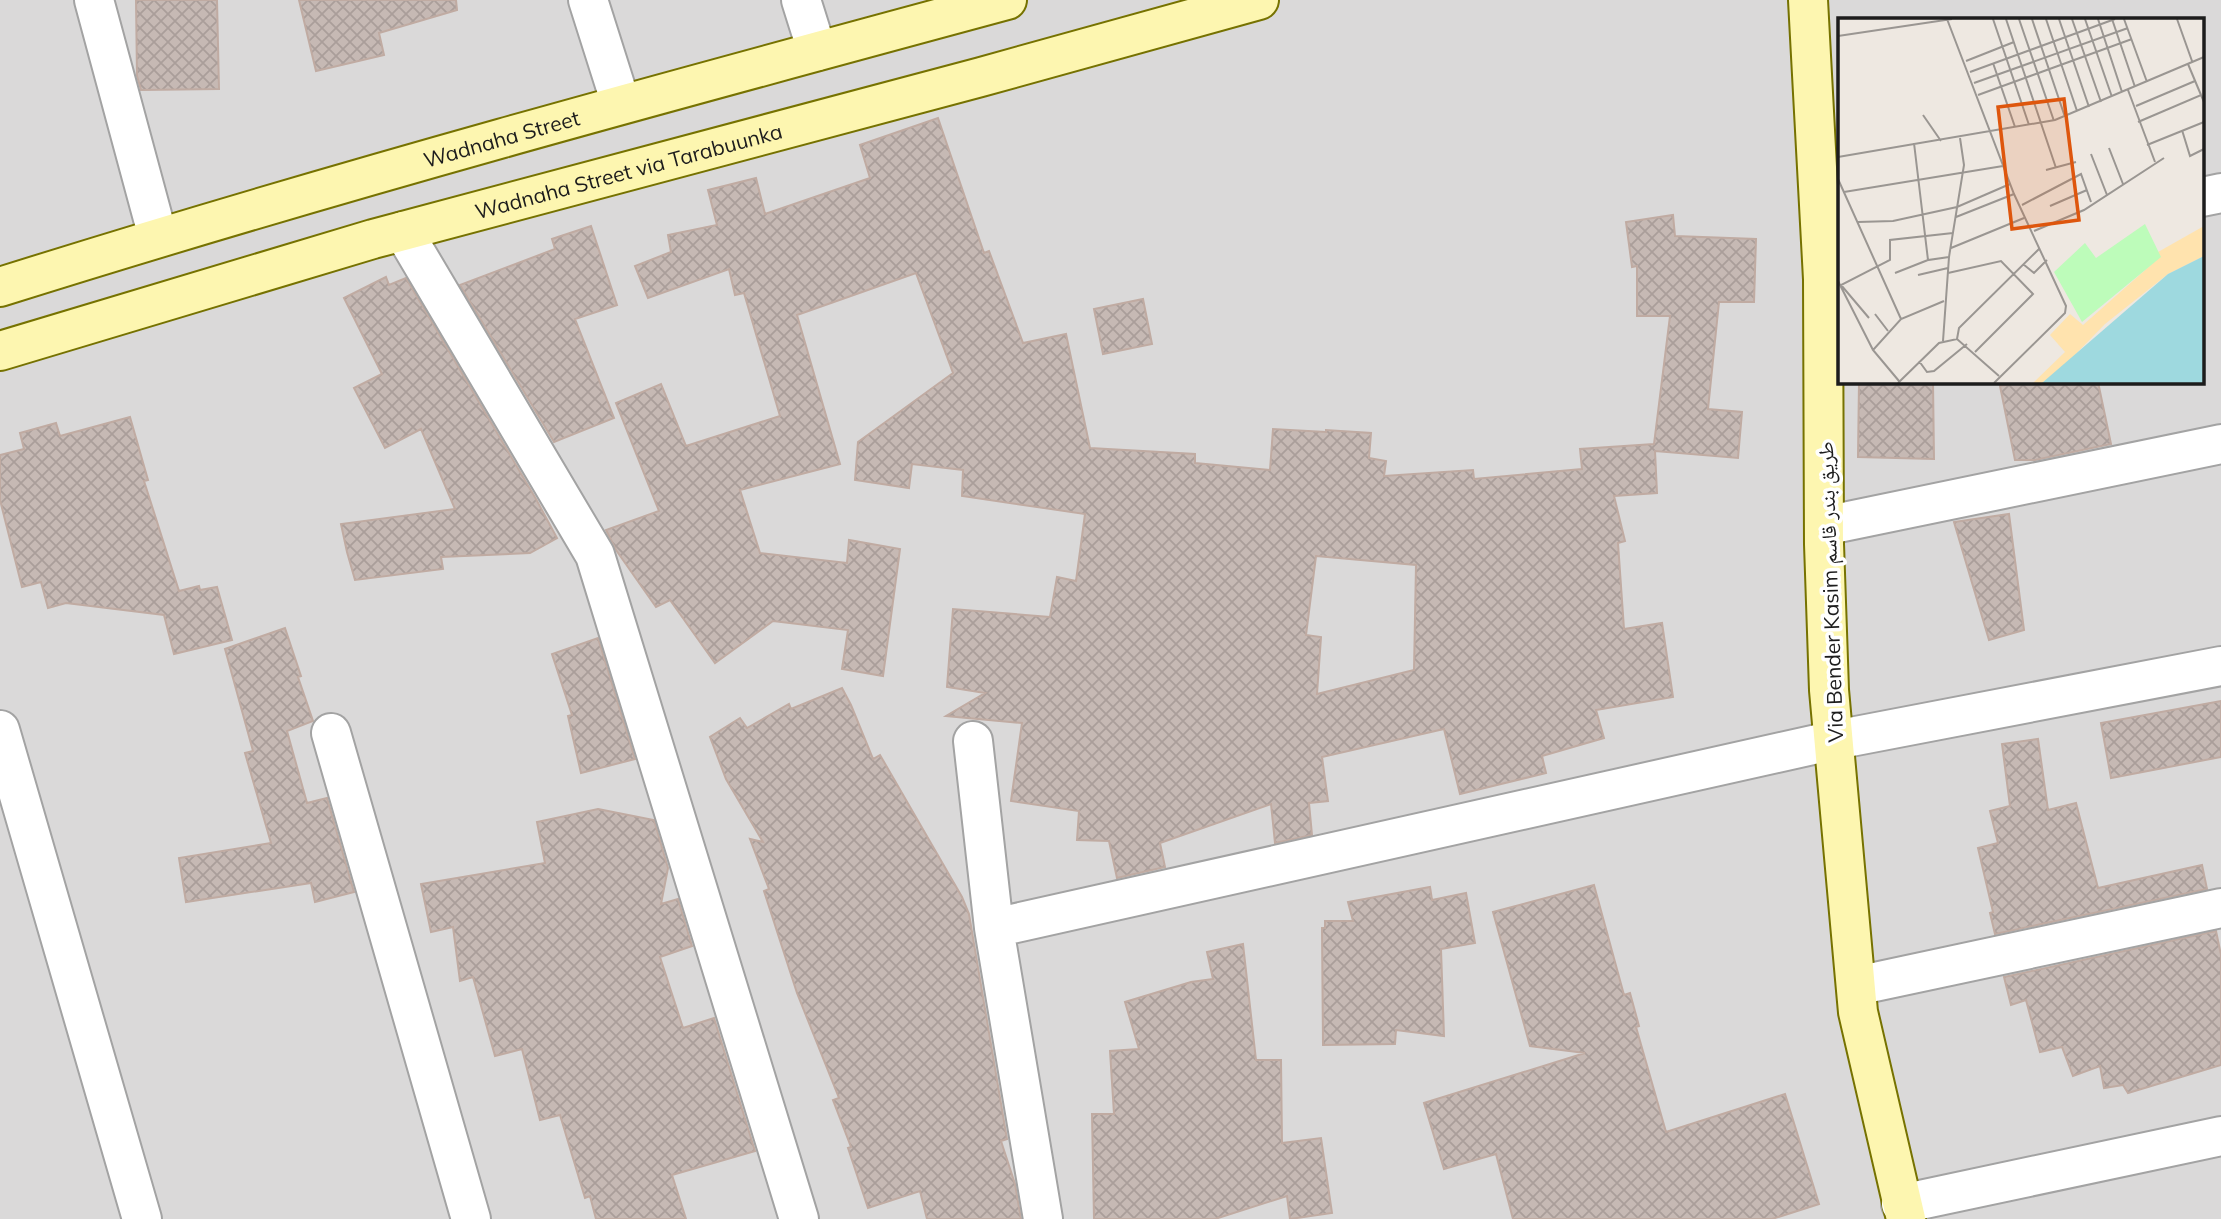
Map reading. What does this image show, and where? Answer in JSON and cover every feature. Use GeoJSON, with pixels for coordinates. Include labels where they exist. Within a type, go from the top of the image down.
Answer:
{"type":"FeatureCollection","features":[{"type":"Feature","properties":{"kind":"main road","name":"Wadnaha Street"},"geometry":{"type":"LineString","coordinates":[[0,287],[159,237],[621,104],[1007,0]]}},
{"type":"Feature","properties":{"kind":"main road","name":"Wadnaha Street via Tarabuunka"},"geometry":{"type":"LineString","coordinates":[[0,351],[403,231],[1259,0]]}},
{"type":"Feature","properties":{"kind":"main road","name":"Via Bender Kasim طريق بندر قاسم"},"geometry":{"type":"LineString","coordinates":[[1808,0],[1831,277],[1824,526],[1829,690],[1858,1012],[1904,1212]]}},
{"type":"Feature","properties":{"kind":"street"},"geometry":{"type":"LineString","coordinates":[[94,0],[159,237]]}},
{"type":"Feature","properties":{"kind":"street"},"geometry":{"type":"LineString","coordinates":[[589,0],[621,104]]}},
{"type":"Feature","properties":{"kind":"street"},"geometry":{"type":"LineString","coordinates":[[801,0],[817,51]]}},
{"type":"Feature","properties":{"kind":"street"},"geometry":{"type":"LineString","coordinates":[[403,231],[595,555],[799,1219]]}},
{"type":"Feature","properties":{"kind":"street"},"geometry":{"type":"LineString","coordinates":[[1824,526],[2221,444]]}},
{"type":"Feature","properties":{"kind":"street"},"geometry":{"type":"LineString","coordinates":[[994,928],[1835,740],[2221,666]]}},
{"type":"Feature","properties":{"kind":"street"},"geometry":{"type":"LineString","coordinates":[[0,730],[142,1219]]}},
{"type":"Feature","properties":{"kind":"street"},"geometry":{"type":"LineString","coordinates":[[331,733],[471,1219]]}},
{"type":"Feature","properties":{"kind":"street"},"geometry":{"type":"LineString","coordinates":[[973,740],[994,928],[1043,1219]]}},
{"type":"Feature","properties":{"kind":"street"},"geometry":{"type":"LineString","coordinates":[[1856,986],[2221,908]]}},
{"type":"Feature","properties":{"kind":"street"},"geometry":{"type":"LineString","coordinates":[[1904,1212],[2221,1136]]}},
{"type":"Feature","properties":{"kind":"shaded area"},"geometry":{"type":"Polygon","coordinates":[[[0,0],[2221,0],[2221,1219],[0,1219],[0,0]]]}},
{"type":"Feature","properties":{"kind":"building"},"geometry":{"type":"Polygon","coordinates":[[[136,0],[217,0],[219,89],[141,90],[137,76],[136,0]]]}},
{"type":"Feature","properties":{"kind":"building"},"geometry":{"type":"Polygon","coordinates":[[[299,0],[456,0],[457,10],[379,33],[384,55],[316,71],[299,0]]]}},
{"type":"Feature","properties":{"kind":"building"},"geometry":{"type":"Polygon","coordinates":[[[938,118],[984,253],[989,251],[1023,343],[1066,334],[1090,448],[1195,454],[1195,463],[1270,470],[1273,429],[1371,433],[1369,458],[1386,461],[1384,476],[1473,470],[1474,479],[1582,469],[1580,449],[1654,444],[1670,316],[1637,316],[1637,266],[1632,267],[1626,222],[1673,215],[1675,236],[1756,239],[1754,302],[1719,302],[1708,409],[1742,412],[1738,458],[1655,451],[1657,493],[1614,496],[1625,541],[1618,543],[1624,629],[1662,623],[1673,697],[1596,710],[1604,738],[1542,756],[1546,773],[1460,794],[1444,729],[1322,757],[1328,801],[1309,803],[1312,835],[1275,843],[1271,804],[1160,843],[1165,867],[1117,878],[1109,841],[1077,840],[1079,811],[1011,801],[1022,723],[946,716],[985,693],[947,687],[953,609],[1050,617],[1057,577],[1076,581],[1085,514],[962,496],[963,470],[912,464],[909,488],[855,480],[858,442],[953,373],[916,273],[797,315],[840,464],[740,490],[760,553],[847,563],[849,540],[900,549],[883,676],[842,669],[848,630],[773,621],[715,663],[670,600],[656,607],[616,550],[606,530],[659,511],[616,403],[661,384],[686,446],[780,416],[744,293],[735,295],[729,269],[648,298],[635,266],[671,252],[668,235],[717,225],[708,190],[756,178],[765,214],[870,178],[860,145],[938,118]],[[1316,556],[1306,635],[1321,637],[1317,694],[1414,670],[1416,565],[1316,556]]]}},
{"type":"Feature","properties":{"kind":"building"},"geometry":{"type":"Polygon","coordinates":[[[591,226],[617,305],[575,319],[614,418],[554,442],[460,285],[555,249],[552,239],[591,226]]]}},
{"type":"Feature","properties":{"kind":"building"},"geometry":{"type":"Polygon","coordinates":[[[386,277],[389,285],[406,278],[557,538],[530,553],[441,557],[443,569],[355,580],[341,524],[455,509],[421,429],[385,448],[354,388],[382,374],[344,298],[386,277]]]}},
{"type":"Feature","properties":{"kind":"building"},"geometry":{"type":"Polygon","coordinates":[[[1143,299],[1152,344],[1103,354],[1094,309],[1143,299]]]}},
{"type":"Feature","properties":{"kind":"building"},"geometry":{"type":"Polygon","coordinates":[[[1859,383],[1933,383],[1934,459],[1858,457],[1859,383]]]}},
{"type":"Feature","properties":{"kind":"building"},"geometry":{"type":"Polygon","coordinates":[[[2017,383],[2098,383],[2111,444],[2035,460],[2015,460],[2000,386],[2017,383]]]}},
{"type":"Feature","properties":{"kind":"building"},"geometry":{"type":"Polygon","coordinates":[[[130,417],[148,480],[144,481],[179,591],[199,586],[200,590],[217,587],[232,640],[174,654],[164,615],[66,603],[48,608],[41,582],[22,587],[0,500],[0,455],[24,449],[20,433],[56,423],[60,436],[130,417]]]}},
{"type":"Feature","properties":{"kind":"building"},"geometry":{"type":"Polygon","coordinates":[[[2009,514],[2024,630],[1989,640],[1954,522],[2009,514]]]}},
{"type":"Feature","properties":{"kind":"building"},"geometry":{"type":"Polygon","coordinates":[[[285,628],[313,721],[287,731],[307,803],[327,798],[354,892],[315,902],[311,883],[186,902],[179,858],[271,843],[245,753],[253,751],[225,649],[285,628]]]}},
{"type":"Feature","properties":{"kind":"building"},"geometry":{"type":"Polygon","coordinates":[[[598,638],[635,759],[581,773],[568,716],[572,715],[552,654],[598,638]]]}},
{"type":"Feature","properties":{"kind":"building"},"geometry":{"type":"Polygon","coordinates":[[[842,688],[873,759],[880,755],[962,897],[969,914],[1007,1139],[1001,1141],[1015,1184],[1021,1219],[927,1219],[920,1191],[868,1208],[848,1148],[851,1147],[833,1100],[839,1098],[797,993],[764,891],[769,889],[750,839],[763,842],[726,779],[710,737],[740,718],[747,728],[789,704],[791,709],[842,688]]]}},
{"type":"Feature","properties":{"kind":"building"},"geometry":{"type":"Polygon","coordinates":[[[2221,701],[2221,757],[2111,778],[2101,723],[2221,701]]]}},
{"type":"Feature","properties":{"kind":"building"},"geometry":{"type":"Polygon","coordinates":[[[2038,739],[2048,810],[2076,803],[2098,888],[2202,865],[2207,889],[1995,934],[1990,913],[1993,912],[1978,848],[1998,843],[1990,811],[2010,806],[2002,744],[2038,739]]]}},
{"type":"Feature","properties":{"kind":"building"},"geometry":{"type":"Polygon","coordinates":[[[598,809],[654,820],[668,868],[661,904],[678,899],[692,946],[660,957],[683,1028],[714,1018],[755,1151],[672,1175],[686,1219],[596,1219],[590,1196],[585,1198],[560,1115],[540,1120],[522,1049],[495,1056],[473,977],[460,981],[453,927],[431,932],[421,884],[545,863],[537,822],[598,809]]]}},
{"type":"Feature","properties":{"kind":"building"},"geometry":{"type":"Polygon","coordinates":[[[1594,885],[1624,995],[1630,993],[1639,1026],[1636,1027],[1666,1132],[1785,1094],[1819,1204],[1772,1219],[1513,1219],[1496,1154],[1444,1169],[1424,1103],[1585,1053],[1530,1046],[1493,912],[1594,885]]]}},
{"type":"Feature","properties":{"kind":"building"},"geometry":{"type":"Polygon","coordinates":[[[1430,887],[1432,900],[1466,893],[1475,943],[1441,949],[1444,1036],[1396,1030],[1395,1044],[1323,1045],[1322,928],[1325,928],[1325,921],[1353,921],[1348,902],[1430,887]]]}},
{"type":"Feature","properties":{"kind":"building"},"geometry":{"type":"Polygon","coordinates":[[[2216,931],[2221,955],[2221,1065],[2128,1093],[2123,1085],[2104,1088],[2100,1066],[2073,1076],[2062,1047],[2040,1052],[2026,1000],[2011,1005],[2004,977],[2216,931]]]}},
{"type":"Feature","properties":{"kind":"building"},"geometry":{"type":"Polygon","coordinates":[[[1243,944],[1256,1060],[1281,1060],[1282,1143],[1321,1138],[1332,1213],[1290,1219],[1287,1196],[1215,1219],[1094,1219],[1092,1114],[1114,1114],[1110,1051],[1139,1049],[1125,1002],[1191,982],[1213,979],[1207,952],[1243,944]]]}}]}
